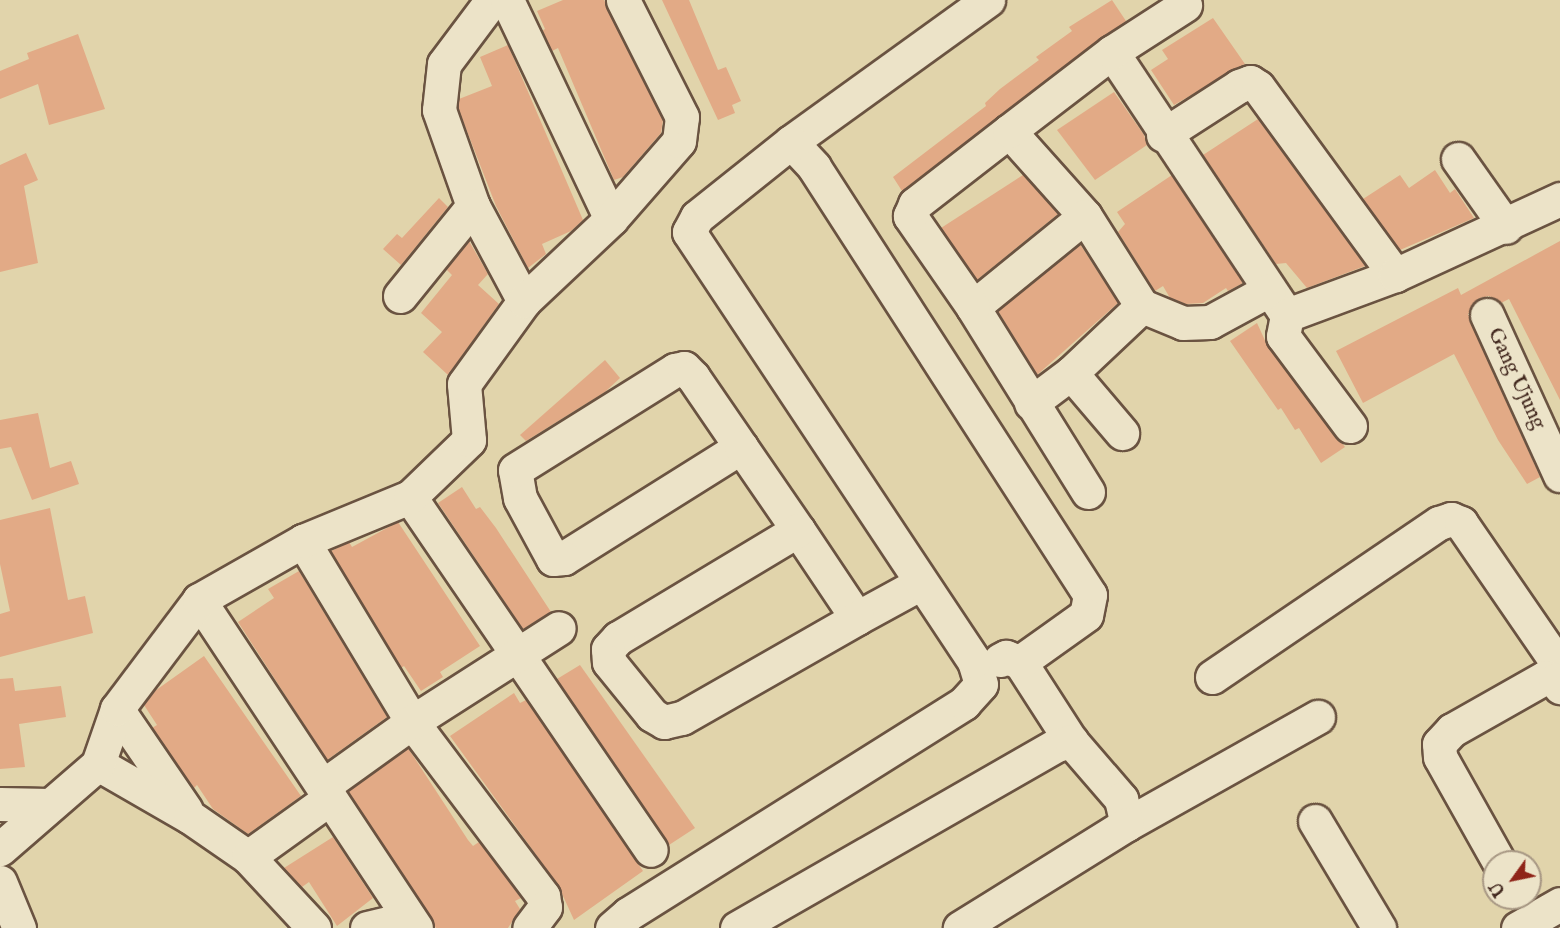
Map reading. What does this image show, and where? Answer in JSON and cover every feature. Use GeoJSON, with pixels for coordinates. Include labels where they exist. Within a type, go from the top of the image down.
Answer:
{"type":"FeatureCollection","features":[{"type":"Feature","properties":{"kind":"street"},"geometry":{"type":"LineString","coordinates":[[492,0],[444,64],[439,110],[473,206],[524,301]]}},
{"type":"Feature","properties":{"kind":"street"},"geometry":{"type":"LineString","coordinates":[[507,0],[611,219]]}},
{"type":"Feature","properties":{"kind":"street"},"geometry":{"type":"LineString","coordinates":[[0,849],[49,804],[98,764],[117,709],[199,600],[303,541],[410,497],[469,440],[464,384],[524,301],[611,219],[679,141],[682,117],[623,0]]}},
{"type":"Feature","properties":{"kind":"street"},"geometry":{"type":"LineString","coordinates":[[629,923],[964,703],[981,684],[976,670],[921,583],[689,232],[697,217],[791,142],[987,0]]}},
{"type":"Feature","properties":{"kind":"street"},"geometry":{"type":"LineString","coordinates":[[1088,492],[973,307],[910,216],[915,204],[1009,130],[1112,52],[1185,4]]}},
{"type":"Feature","properties":{"kind":"street"},"geometry":{"type":"LineString","coordinates":[[1112,52],[1163,135],[1278,302],[1283,336],[1350,426]]}},
{"type":"Feature","properties":{"kind":"street"},"geometry":{"type":"LineString","coordinates":[[1163,135],[1239,86],[1250,82],[1258,87],[1395,275]]}},
{"type":"Feature","properties":{"kind":"street"},"geometry":{"type":"LineString","coordinates":[[1009,130],[1085,216],[1142,306],[1183,323],[1210,322],[1278,302],[1395,275],[1506,227],[1560,199]]}},
{"type":"Feature","properties":{"kind":"street"},"geometry":{"type":"LineString","coordinates":[[791,142],[814,167],[1090,595],[1086,615],[1020,662]]}},
{"type":"Feature","properties":{"kind":"street"},"geometry":{"type":"LineString","coordinates":[[1458,159],[1506,227]]}},
{"type":"Feature","properties":{"kind":"street"},"geometry":{"type":"LineString","coordinates":[[400,296],[473,206]]}},
{"type":"Feature","properties":{"kind":"street"},"geometry":{"type":"LineString","coordinates":[[973,307],[1085,216]]}},
{"type":"Feature","properties":{"kind":"street"},"geometry":{"type":"LineString","coordinates":[[1031,403],[1071,373],[1142,306]]}},
{"type":"Feature","properties":{"kind":"street","name":"Gang Ujung"},"geometry":{"type":"LineString","coordinates":[[1487,315],[1560,475]]}},
{"type":"Feature","properties":{"kind":"street"},"geometry":{"type":"LineString","coordinates":[[741,447],[564,558],[553,559],[520,498],[515,470],[526,460],[675,370],[684,368],[693,377],[798,530],[857,618]]}},
{"type":"Feature","properties":{"kind":"street"},"geometry":{"type":"LineString","coordinates":[[1071,373],[1122,432]]}},
{"type":"Feature","properties":{"kind":"street"},"geometry":{"type":"LineString","coordinates":[[410,497],[651,850]]}},
{"type":"Feature","properties":{"kind":"street"},"geometry":{"type":"LineString","coordinates":[[1212,677],[1439,523],[1451,519],[1461,523],[1560,667]]}},
{"type":"Feature","properties":{"kind":"street"},"geometry":{"type":"LineString","coordinates":[[798,530],[618,638],[608,648],[609,662],[652,715],[664,722],[682,718],[921,583]]}},
{"type":"Feature","properties":{"kind":"street"},"geometry":{"type":"LineString","coordinates":[[303,541],[412,722],[543,896],[545,907],[529,928]]}},
{"type":"Feature","properties":{"kind":"street"},"geometry":{"type":"LineString","coordinates":[[199,600],[413,923],[368,928]]}},
{"type":"Feature","properties":{"kind":"street"},"geometry":{"type":"LineString","coordinates":[[248,857],[412,722],[516,653],[559,628]]}},
{"type":"Feature","properties":{"kind":"street"},"geometry":{"type":"LineString","coordinates":[[976,670],[1006,657],[1020,662],[1071,741],[1121,799],[1127,824]]}},
{"type":"Feature","properties":{"kind":"street"},"geometry":{"type":"LineString","coordinates":[[1492,850],[1440,757],[1439,744],[1452,730],[1546,677],[1555,680],[1560,687]]}},
{"type":"Feature","properties":{"kind":"street"},"geometry":{"type":"LineString","coordinates":[[117,709],[190,817]]}},
{"type":"Feature","properties":{"kind":"street"},"geometry":{"type":"LineString","coordinates":[[960,928],[1127,824],[1318,717]]}},
{"type":"Feature","properties":{"kind":"street"},"geometry":{"type":"LineString","coordinates":[[737,928],[1057,745],[1071,741]]}},
{"type":"Feature","properties":{"kind":"street"},"geometry":{"type":"LineString","coordinates":[[98,764],[190,817],[248,857],[314,928]]}},
{"type":"Feature","properties":{"kind":"street"},"geometry":{"type":"LineString","coordinates":[[0,804],[49,804]]}},
{"type":"Feature","properties":{"kind":"street"},"geometry":{"type":"LineString","coordinates":[[1315,821],[1379,928]]}},
{"type":"Feature","properties":{"kind":"street"},"geometry":{"type":"LineString","coordinates":[[1527,918],[1560,904]]}},
{"type":"Feature","properties":{"kind":"building"},"geometry":{"type":"Polygon","coordinates":[[[563,0],[604,0],[663,120],[661,133],[623,177],[614,180],[558,48],[552,51],[542,31],[545,29],[537,11],[563,0]]]}},
{"type":"Feature","properties":{"kind":"building"},"geometry":{"type":"Polygon","coordinates":[[[662,0],[689,0],[718,70],[726,67],[741,101],[732,105],[735,113],[718,120],[662,0]]]}},
{"type":"Feature","properties":{"kind":"building"},"geometry":{"type":"Polygon","coordinates":[[[1112,0],[1126,21],[902,191],[893,177],[986,106],[985,103],[1000,89],[1039,60],[1036,57],[1072,31],[1069,27],[1112,0]]]}},
{"type":"Feature","properties":{"kind":"building"},"geometry":{"type":"Polygon","coordinates":[[[1213,18],[1245,64],[1174,105],[1151,70],[1168,59],[1162,50],[1213,18]]]}},
{"type":"Feature","properties":{"kind":"building"},"geometry":{"type":"Polygon","coordinates":[[[78,34],[105,109],[49,125],[38,84],[0,99],[0,71],[29,59],[27,53],[78,34]]]}},
{"type":"Feature","properties":{"kind":"building"},"geometry":{"type":"Polygon","coordinates":[[[508,45],[583,220],[571,231],[542,244],[546,254],[528,268],[496,206],[458,108],[459,99],[492,86],[480,57],[508,45]]]}},
{"type":"Feature","properties":{"kind":"building"},"geometry":{"type":"Polygon","coordinates":[[[1114,92],[1144,135],[1147,145],[1095,180],[1057,130],[1114,92]]]}},
{"type":"Feature","properties":{"kind":"building"},"geometry":{"type":"Polygon","coordinates":[[[1258,119],[1365,266],[1307,288],[1286,263],[1276,264],[1203,155],[1258,119]]]}},
{"type":"Feature","properties":{"kind":"building"},"geometry":{"type":"Polygon","coordinates":[[[26,153],[38,180],[24,186],[38,263],[0,272],[0,165],[26,153]]]}},
{"type":"Feature","properties":{"kind":"building"},"geometry":{"type":"Polygon","coordinates":[[[1435,170],[1450,193],[1455,189],[1474,218],[1400,250],[1363,199],[1400,175],[1409,188],[1435,170]]]}},
{"type":"Feature","properties":{"kind":"building"},"geometry":{"type":"Polygon","coordinates":[[[1023,175],[1058,214],[977,280],[941,228],[1023,175]]]}},
{"type":"Feature","properties":{"kind":"building"},"geometry":{"type":"Polygon","coordinates":[[[1172,175],[1243,283],[1228,291],[1226,288],[1203,303],[1186,304],[1170,298],[1163,286],[1155,291],[1118,232],[1125,224],[1117,212],[1172,175]]]}},
{"type":"Feature","properties":{"kind":"building"},"geometry":{"type":"Polygon","coordinates":[[[439,198],[448,207],[401,265],[383,249],[397,234],[402,238],[439,198]]]}},
{"type":"Feature","properties":{"kind":"building"},"geometry":{"type":"Polygon","coordinates":[[[469,241],[488,274],[478,285],[499,304],[448,375],[423,352],[442,332],[421,313],[452,275],[446,269],[469,241]]]}},
{"type":"Feature","properties":{"kind":"building"},"geometry":{"type":"Polygon","coordinates":[[[1560,241],[1560,400],[1509,299],[1501,303],[1489,296],[1480,298],[1468,314],[1540,477],[1527,484],[1498,440],[1454,354],[1363,403],[1336,351],[1458,288],[1461,295],[1560,241]]]}},
{"type":"Feature","properties":{"kind":"building"},"geometry":{"type":"Polygon","coordinates":[[[1080,244],[1118,303],[1037,375],[998,311],[1080,244]]]}},
{"type":"Feature","properties":{"kind":"building"},"geometry":{"type":"Polygon","coordinates":[[[1257,323],[1268,347],[1345,447],[1321,463],[1299,428],[1295,430],[1281,408],[1278,410],[1230,341],[1257,323]]]}},
{"type":"Feature","properties":{"kind":"building"},"geometry":{"type":"Polygon","coordinates":[[[605,360],[620,378],[605,392],[526,441],[520,435],[605,360]]]}},
{"type":"Feature","properties":{"kind":"building"},"geometry":{"type":"Polygon","coordinates":[[[38,413],[50,468],[71,461],[79,484],[32,500],[11,447],[0,449],[0,420],[38,413]]]}},
{"type":"Feature","properties":{"kind":"building"},"geometry":{"type":"Polygon","coordinates":[[[462,487],[476,509],[480,507],[496,528],[551,612],[523,629],[438,503],[462,487]]]}},
{"type":"Feature","properties":{"kind":"building"},"geometry":{"type":"Polygon","coordinates":[[[50,508],[68,600],[85,596],[93,633],[0,657],[0,614],[10,611],[0,564],[0,520],[50,508]]]}},
{"type":"Feature","properties":{"kind":"building"},"geometry":{"type":"Polygon","coordinates":[[[398,522],[480,646],[440,672],[443,677],[421,691],[404,666],[401,668],[331,551],[349,542],[352,547],[398,522]]]}},
{"type":"Feature","properties":{"kind":"building"},"geometry":{"type":"Polygon","coordinates":[[[299,571],[387,717],[327,760],[238,622],[274,598],[268,589],[299,571]]]}},
{"type":"Feature","properties":{"kind":"building"},"geometry":{"type":"Polygon","coordinates":[[[204,656],[301,796],[248,834],[213,809],[197,785],[194,788],[152,728],[157,725],[144,705],[152,693],[204,656]]]}},
{"type":"Feature","properties":{"kind":"building"},"geometry":{"type":"Polygon","coordinates":[[[580,665],[695,828],[669,845],[557,679],[580,665]]]}},
{"type":"Feature","properties":{"kind":"building"},"geometry":{"type":"Polygon","coordinates":[[[13,678],[15,691],[61,686],[66,717],[19,724],[25,767],[0,769],[0,679],[13,678]]]}},
{"type":"Feature","properties":{"kind":"building"},"geometry":{"type":"Polygon","coordinates":[[[514,693],[520,703],[526,700],[643,871],[574,920],[558,885],[450,736],[514,693]]]}},
{"type":"Feature","properties":{"kind":"building"},"geometry":{"type":"Polygon","coordinates":[[[408,748],[468,840],[473,846],[479,842],[521,898],[515,901],[520,909],[508,928],[436,928],[348,791],[408,748]]]}},
{"type":"Feature","properties":{"kind":"building"},"geometry":{"type":"Polygon","coordinates":[[[333,837],[373,898],[337,926],[309,882],[302,887],[284,868],[333,837]]]}}]}
